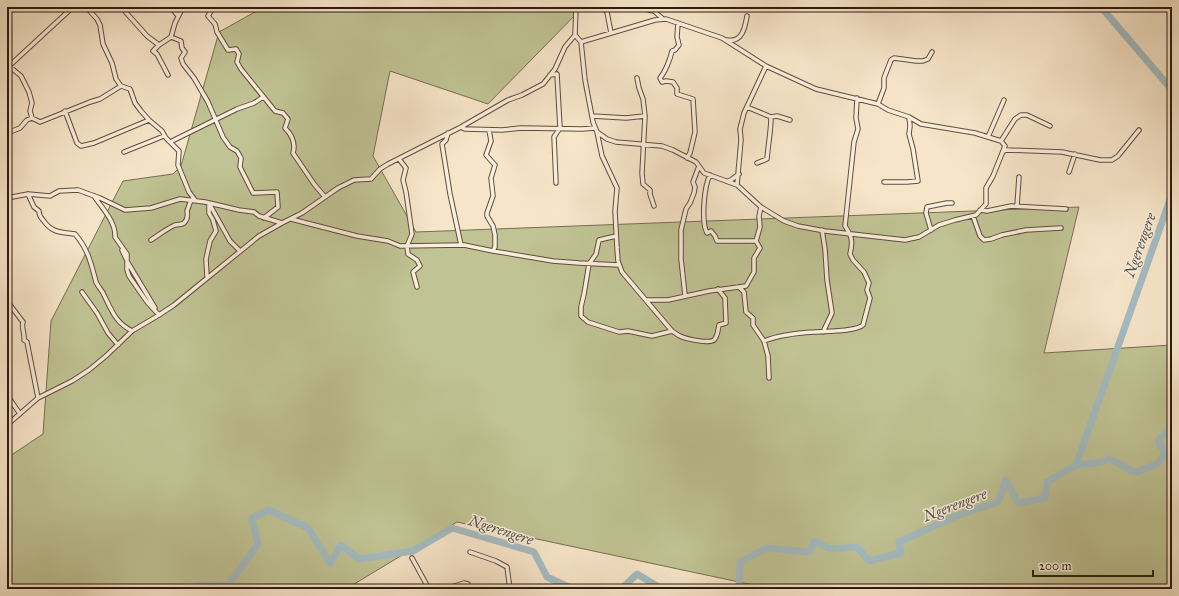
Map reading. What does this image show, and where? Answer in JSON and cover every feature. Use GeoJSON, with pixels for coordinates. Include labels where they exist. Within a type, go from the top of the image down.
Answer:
{"type":"FeatureCollection","features":[{"type":"Feature","properties":{"kind":"street"},"geometry":{"type":"LineString","coordinates":[[32,118],[30,111],[32,103],[21,76],[8,67],[73,7]]}},
{"type":"Feature","properties":{"kind":"street"},"geometry":{"type":"LineString","coordinates":[[86,7],[97,19],[100,25],[103,44],[112,63],[114,75],[121,86],[130,89],[135,103],[179,151],[178,165],[193,200]]}},
{"type":"Feature","properties":{"kind":"street"},"geometry":{"type":"LineString","coordinates":[[123,7],[147,36],[159,45]]}},
{"type":"Feature","properties":{"kind":"street"},"geometry":{"type":"LineString","coordinates":[[171,7],[178,16]]}},
{"type":"Feature","properties":{"kind":"street"},"geometry":{"type":"LineString","coordinates":[[168,75],[154,51],[159,45],[171,37],[182,7]]}},
{"type":"Feature","properties":{"kind":"street"},"geometry":{"type":"LineString","coordinates":[[210,7],[211,11],[208,16],[215,24],[217,32],[228,50],[236,50],[239,54],[237,62],[263,97],[275,111],[283,113],[288,119],[285,128],[291,134],[294,148],[293,153],[325,197]]}},
{"type":"Feature","properties":{"kind":"street"},"geometry":{"type":"LineString","coordinates":[[7,425],[38,398],[72,381],[89,370],[118,346],[132,331],[159,316],[174,305],[259,236],[302,213],[338,188],[354,180],[371,179],[380,169],[461,127],[508,100],[540,86],[550,76],[565,47],[575,35],[576,7]]}},
{"type":"Feature","properties":{"kind":"street"},"geometry":{"type":"LineString","coordinates":[[603,7],[607,12],[611,33]]}},
{"type":"Feature","properties":{"kind":"street"},"geometry":{"type":"LineString","coordinates":[[643,7],[654,11],[662,18],[732,40],[741,36],[747,16]]}},
{"type":"Feature","properties":{"kind":"street"},"geometry":{"type":"LineString","coordinates":[[581,42],[662,18]]}},
{"type":"Feature","properties":{"kind":"street"},"geometry":{"type":"LineString","coordinates":[[678,23],[677,37],[679,45],[672,51],[666,65],[666,71],[660,78],[662,82],[673,82],[677,88],[677,94],[693,99],[695,132],[690,153],[687,158]]}},
{"type":"Feature","properties":{"kind":"street"},"geometry":{"type":"LineString","coordinates":[[575,35],[581,42],[585,80],[602,156],[616,185],[616,236],[619,265],[622,272],[672,331],[681,337],[696,340],[709,342],[714,340],[717,336],[719,325],[726,323],[725,298],[718,289]]}},
{"type":"Feature","properties":{"kind":"street"},"geometry":{"type":"LineString","coordinates":[[171,37],[181,41],[182,48],[185,52],[181,58],[182,63],[200,87],[212,110],[215,120],[230,147],[237,151],[241,158],[240,167],[253,193],[277,192],[278,207],[264,218]]}},
{"type":"Feature","properties":{"kind":"street"},"geometry":{"type":"LineString","coordinates":[[597,132],[607,139],[616,142],[662,146],[673,150],[696,162],[704,173],[737,185],[761,207],[784,221],[798,226],[905,240],[919,237],[939,225],[976,215],[986,204],[986,188],[1004,151],[1005,146],[1001,141],[975,133],[921,124],[909,117],[888,110],[878,104],[816,89],[766,66],[722,38]]}},
{"type":"Feature","properties":{"kind":"street"},"geometry":{"type":"LineString","coordinates":[[878,104],[884,88],[884,78],[891,60],[894,58],[922,61],[928,59],[932,52]]}},
{"type":"Feature","properties":{"kind":"street"},"geometry":{"type":"LineString","coordinates":[[737,185],[741,140],[740,129],[744,113],[766,66]]}},
{"type":"Feature","properties":{"kind":"street"},"geometry":{"type":"LineString","coordinates":[[550,76],[557,74],[560,128],[554,137],[556,183]]}},
{"type":"Feature","properties":{"kind":"street"},"geometry":{"type":"LineString","coordinates":[[637,78],[638,88],[643,99],[645,116],[642,173],[643,184],[650,190],[654,206]]}},
{"type":"Feature","properties":{"kind":"street"},"geometry":{"type":"LineString","coordinates":[[7,134],[20,128],[27,120],[32,118],[42,122],[65,111],[100,99],[121,86]]}},
{"type":"Feature","properties":{"kind":"street"},"geometry":{"type":"LineString","coordinates":[[170,142],[237,109],[254,103],[263,97]]}},
{"type":"Feature","properties":{"kind":"street"},"geometry":{"type":"LineString","coordinates":[[764,341],[788,335],[854,329],[863,324],[870,298],[868,290],[869,284],[864,272],[853,260],[850,254],[850,234],[845,226],[854,142],[858,130],[856,118],[857,98]]}},
{"type":"Feature","properties":{"kind":"street"},"geometry":{"type":"LineString","coordinates":[[988,137],[1004,100]]}},
{"type":"Feature","properties":{"kind":"street"},"geometry":{"type":"LineString","coordinates":[[747,107],[771,116],[777,116],[790,120]]}},
{"type":"Feature","properties":{"kind":"street"},"geometry":{"type":"LineString","coordinates":[[65,111],[77,143],[81,146],[94,143],[149,120]]}},
{"type":"Feature","properties":{"kind":"street"},"geometry":{"type":"LineString","coordinates":[[1001,141],[1015,119],[1021,115],[1027,115],[1050,126]]}},
{"type":"Feature","properties":{"kind":"street"},"geometry":{"type":"LineString","coordinates":[[592,116],[626,118],[645,116]]}},
{"type":"Feature","properties":{"kind":"street"},"geometry":{"type":"LineString","coordinates":[[757,163],[767,159],[771,129],[771,116]]}},
{"type":"Feature","properties":{"kind":"street"},"geometry":{"type":"LineString","coordinates":[[884,182],[918,181],[909,134],[909,117]]}},
{"type":"Feature","properties":{"kind":"street"},"geometry":{"type":"LineString","coordinates":[[461,127],[464,129],[490,130],[522,128],[595,128]]}},
{"type":"Feature","properties":{"kind":"street"},"geometry":{"type":"LineString","coordinates":[[490,130],[491,141],[486,156],[494,165],[491,178],[493,196],[487,216],[493,226],[495,235],[495,247],[493,251]]}},
{"type":"Feature","properties":{"kind":"street"},"geometry":{"type":"LineString","coordinates":[[1004,151],[1053,151],[1104,160],[1114,159],[1121,153],[1139,130]]}},
{"type":"Feature","properties":{"kind":"street"},"geometry":{"type":"LineString","coordinates":[[448,133],[446,140],[442,144],[450,194],[461,245]]}},
{"type":"Feature","properties":{"kind":"street"},"geometry":{"type":"LineString","coordinates":[[124,152],[164,136]]}},
{"type":"Feature","properties":{"kind":"street"},"geometry":{"type":"LineString","coordinates":[[1070,172],[1074,154]]}},
{"type":"Feature","properties":{"kind":"street"},"geometry":{"type":"LineString","coordinates":[[399,159],[406,168],[402,180],[406,192],[412,234],[407,246],[408,254],[417,260],[420,266],[412,272],[417,287]]}},
{"type":"Feature","properties":{"kind":"street"},"geometry":{"type":"LineString","coordinates":[[684,295],[681,259],[681,230],[686,210],[694,193],[695,187],[693,182],[698,166]]}},
{"type":"Feature","properties":{"kind":"street"},"geometry":{"type":"LineString","coordinates":[[724,181],[732,180],[739,174]]}},
{"type":"Feature","properties":{"kind":"street"},"geometry":{"type":"LineString","coordinates":[[710,175],[707,181],[704,203],[704,223],[707,233],[711,231],[717,241],[756,242]]}},
{"type":"Feature","properties":{"kind":"street"},"geometry":{"type":"LineString","coordinates":[[1016,206],[1019,177]]}},
{"type":"Feature","properties":{"kind":"street"},"geometry":{"type":"LineString","coordinates":[[7,198],[28,194],[50,196],[59,192],[72,190],[83,191],[119,208],[132,210],[162,206],[178,199],[193,200],[254,212],[258,216],[282,223]]}},
{"type":"Feature","properties":{"kind":"street"},"geometry":{"type":"LineString","coordinates":[[28,194],[34,207],[39,211],[39,215],[48,228],[53,229],[56,232],[75,234],[86,247],[94,268],[96,283],[120,324],[132,331]]}},
{"type":"Feature","properties":{"kind":"street"},"geometry":{"type":"LineString","coordinates":[[93,195],[115,229],[115,237],[127,254],[128,273],[133,282],[159,316]]}},
{"type":"Feature","properties":{"kind":"street"},"geometry":{"type":"LineString","coordinates":[[151,240],[176,225],[185,222],[188,214],[186,211],[193,200]]}},
{"type":"Feature","properties":{"kind":"street"},"geometry":{"type":"LineString","coordinates":[[931,230],[926,213],[927,207],[952,203]]}},
{"type":"Feature","properties":{"kind":"street"},"geometry":{"type":"LineString","coordinates":[[209,204],[230,241],[240,251]]}},
{"type":"Feature","properties":{"kind":"street"},"geometry":{"type":"LineString","coordinates":[[207,277],[206,259],[210,241],[216,231],[209,213],[209,204]]}},
{"type":"Feature","properties":{"kind":"street"},"geometry":{"type":"LineString","coordinates":[[980,210],[987,211],[1003,207],[1016,206],[1066,209]]}},
{"type":"Feature","properties":{"kind":"street"},"geometry":{"type":"LineString","coordinates":[[761,207],[759,216],[760,227],[756,242],[760,248],[754,258],[754,272],[744,292],[746,312],[753,318],[753,325],[764,341],[768,356],[769,378]]}},
{"type":"Feature","properties":{"kind":"street"},"geometry":{"type":"LineString","coordinates":[[973,216],[980,236],[984,240],[991,240],[1002,235],[1026,230],[1061,228]]}},
{"type":"Feature","properties":{"kind":"street"},"geometry":{"type":"LineString","coordinates":[[291,219],[357,236],[384,240],[398,246],[461,245],[553,261],[619,265]]}},
{"type":"Feature","properties":{"kind":"street"},"geometry":{"type":"LineString","coordinates":[[822,230],[832,313],[824,332]]}},
{"type":"Feature","properties":{"kind":"street"},"geometry":{"type":"LineString","coordinates":[[616,236],[598,240],[596,254],[589,264],[581,307],[581,316],[585,320],[619,332],[628,331],[652,336],[672,331]]}},
{"type":"Feature","properties":{"kind":"street"},"geometry":{"type":"LineString","coordinates":[[122,250],[128,263]]}},
{"type":"Feature","properties":{"kind":"street"},"geometry":{"type":"LineString","coordinates":[[647,300],[668,300],[684,295],[746,286]]}},
{"type":"Feature","properties":{"kind":"street"},"geometry":{"type":"LineString","coordinates":[[739,288],[744,292]]}},
{"type":"Feature","properties":{"kind":"street"},"geometry":{"type":"LineString","coordinates":[[82,292],[118,346]]}},
{"type":"Feature","properties":{"kind":"street"},"geometry":{"type":"LineString","coordinates":[[7,301],[23,322],[22,326],[24,340],[27,342],[38,398]]}},
{"type":"Feature","properties":{"kind":"street"},"geometry":{"type":"LineString","coordinates":[[7,395],[20,414]]}},
{"type":"Feature","properties":{"kind":"street"},"geometry":{"type":"LineString","coordinates":[[470,552],[496,561],[507,567],[510,589]]}},
{"type":"Feature","properties":{"kind":"street"},"geometry":{"type":"LineString","coordinates":[[412,558],[429,589]]}},
{"type":"Feature","properties":{"kind":"street"},"geometry":{"type":"LineString","coordinates":[[445,589],[464,582],[468,584],[470,589]]}},
{"type":"Feature","properties":{"kind":"green space"},"geometry":{"type":"Polygon","coordinates":[[[264,7],[583,7],[488,104],[390,71],[373,156],[416,232],[1079,207],[1044,353],[1172,345],[1172,589],[772,589],[457,522],[346,589],[7,589],[7,458],[43,434],[51,321],[123,181],[173,174],[181,166],[219,32],[264,7]]]}},
{"type":"Feature","properties":{"kind":"waterway","name":"Ngerengere"},"geometry":{"type":"LineString","coordinates":[[1101,7],[1172,90]]}},
{"type":"Feature","properties":{"kind":"waterway","name":"Ngerengere"},"geometry":{"type":"LineString","coordinates":[[739,589],[740,562],[767,548],[809,552],[815,541],[830,549],[857,547],[869,561],[901,553],[899,542],[956,516],[998,502],[1006,480],[1018,503],[1045,498],[1047,482],[1076,465],[1172,194]]}},
{"type":"Feature","properties":{"kind":"waterway"},"geometry":{"type":"LineString","coordinates":[[1076,465],[1101,462],[1109,459],[1131,471],[1138,472],[1157,464],[1165,455],[1164,450],[1159,444],[1159,440],[1168,430],[1172,431]]}},
{"type":"Feature","properties":{"kind":"waterway","name":"Ngerengere"},"geometry":{"type":"LineString","coordinates":[[197,589],[197,585],[228,585],[258,544],[252,518],[269,510],[308,528],[330,563],[341,545],[359,559],[413,551],[452,528],[534,552],[547,577],[573,589]]}},
{"type":"Feature","properties":{"kind":"waterway","name":"Ngerengere"},"geometry":{"type":"LineString","coordinates":[[621,589],[637,574],[662,589]]}}]}
